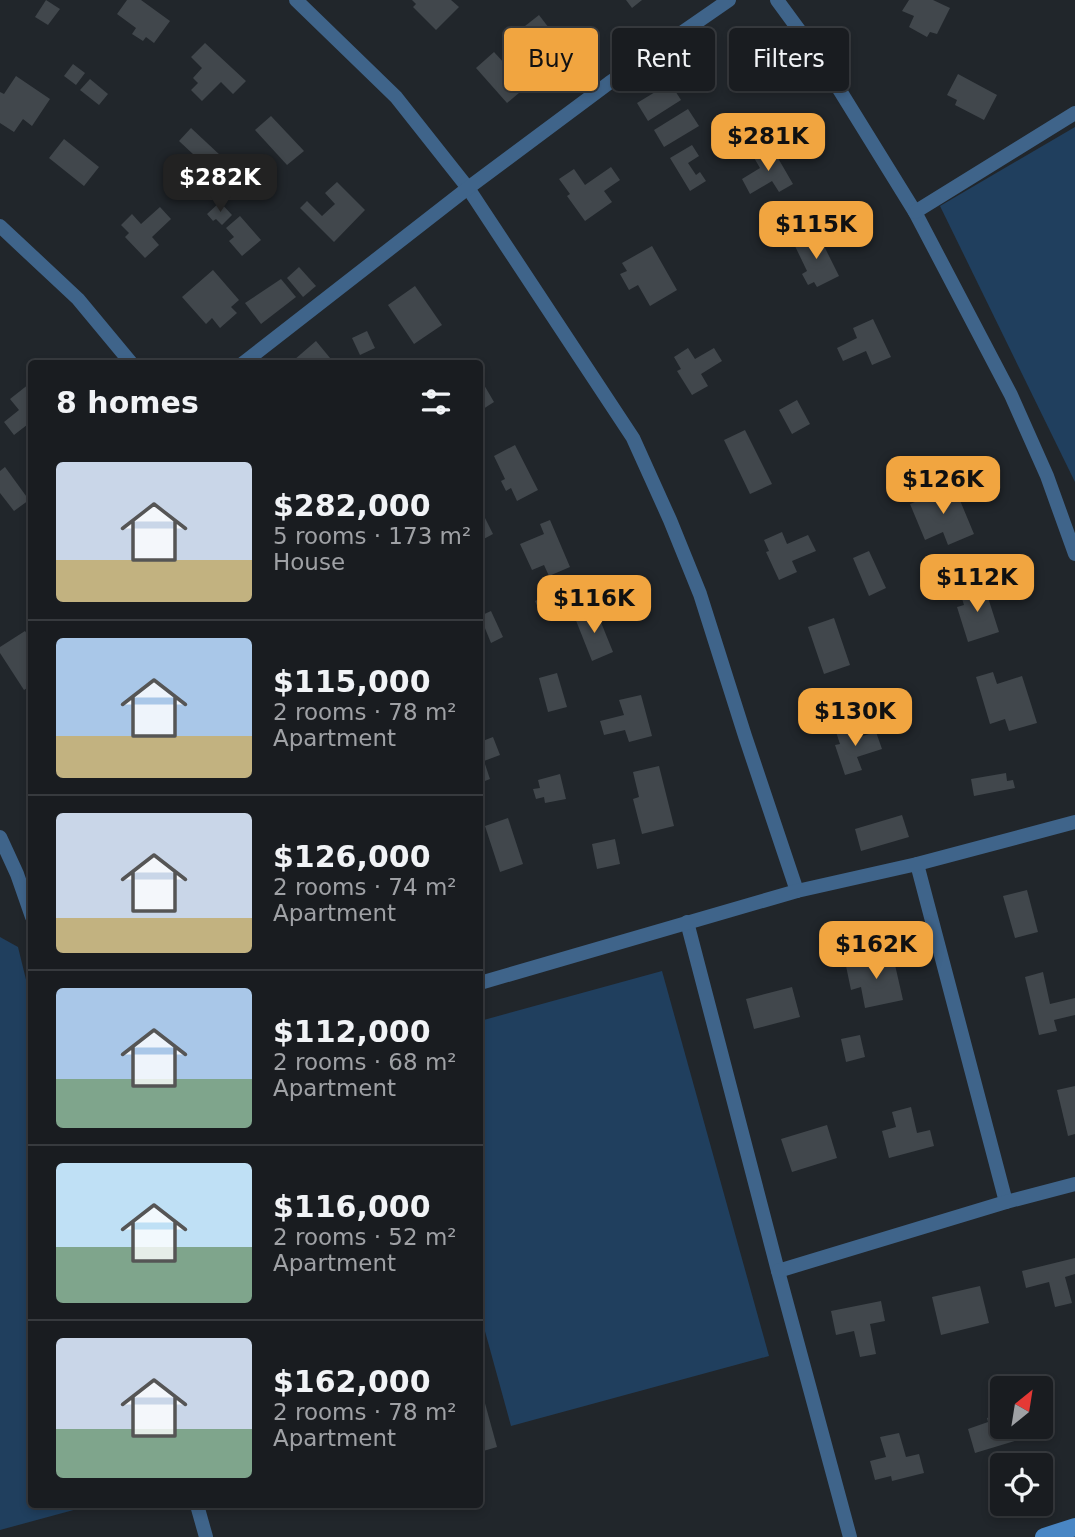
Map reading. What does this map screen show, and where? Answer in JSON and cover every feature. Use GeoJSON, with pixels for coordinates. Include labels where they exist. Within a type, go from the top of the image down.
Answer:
{"type":"FeatureCollection","features":[{"type":"Feature","properties":{"kind":"street"},"geometry":{"type":"LineString","coordinates":[[296,0],[396,97],[468,188],[633,438],[700,594],[797,891]]}},
{"type":"Feature","properties":{"kind":"street"},"geometry":{"type":"LineString","coordinates":[[247,360],[468,188],[609,83],[729,0]]}},
{"type":"Feature","properties":{"kind":"street"},"geometry":{"type":"LineString","coordinates":[[778,0],[821,60],[915,212],[1010,395],[1047,476],[1075,554]]}},
{"type":"Feature","properties":{"kind":"street"},"geometry":{"type":"LineString","coordinates":[[915,212],[1075,113]]}},
{"type":"Feature","properties":{"kind":"street"},"geometry":{"type":"LineString","coordinates":[[0,226],[78,299],[129,360]]}},
{"type":"Feature","properties":{"kind":"street"},"geometry":{"type":"LineString","coordinates":[[483,982],[797,891],[917,864],[1075,821]]}},
{"type":"Feature","properties":{"kind":"street"},"geometry":{"type":"LineString","coordinates":[[0,837],[28,906]]}},
{"type":"Feature","properties":{"kind":"street"},"geometry":{"type":"LineString","coordinates":[[917,864],[1006,1202]]}},
{"type":"Feature","properties":{"kind":"street"},"geometry":{"type":"LineString","coordinates":[[687,922],[850,1537]]}},
{"type":"Feature","properties":{"kind":"street"},"geometry":{"type":"LineString","coordinates":[[778,1270],[1075,1184]]}},
{"type":"Feature","properties":{"kind":"street"},"geometry":{"type":"LineString","coordinates":[[198,1508],[206,1537]]}},
{"type":"Feature","properties":{"kind":"street"},"geometry":{"type":"LineString","coordinates":[[1044,1537],[1075,1527]]}},
{"type":"Feature","properties":{"kind":"shaded area"},"geometry":{"type":"Polygon","coordinates":[[[1075,127],[1075,482],[940,206],[1075,127]]]}},
{"type":"Feature","properties":{"kind":"shaded area"},"geometry":{"type":"Polygon","coordinates":[[[0,937],[18,947],[28,988],[28,1508],[81,1508],[0,1530],[0,937]]]}},
{"type":"Feature","properties":{"kind":"shaded area"},"geometry":{"type":"Polygon","coordinates":[[[662,971],[769,1356],[511,1426],[483,1324],[483,1020],[662,971]]]}},
{"type":"Feature","properties":{"kind":"building"},"geometry":{"type":"Polygon","coordinates":[[[46,0],[60,9],[48,25],[35,17],[46,0]]]}},
{"type":"Feature","properties":{"kind":"building"},"geometry":{"type":"Polygon","coordinates":[[[127,0],[141,0],[170,21],[154,43],[146,37],[143,41],[132,34],[136,28],[117,14],[127,0]]]}},
{"type":"Feature","properties":{"kind":"building"},"geometry":{"type":"Polygon","coordinates":[[[412,0],[451,0],[459,7],[436,30],[413,7],[416,4],[412,0]]]}},
{"type":"Feature","properties":{"kind":"building"},"geometry":{"type":"Polygon","coordinates":[[[626,0],[642,0],[632,8],[626,0]]]}},
{"type":"Feature","properties":{"kind":"building"},"geometry":{"type":"Polygon","coordinates":[[[909,0],[933,0],[950,8],[937,34],[930,32],[927,37],[909,27],[914,16],[902,11],[909,0]]]}},
{"type":"Feature","properties":{"kind":"building"},"geometry":{"type":"Polygon","coordinates":[[[539,15],[549,28],[523,28],[539,15]]]}},
{"type":"Feature","properties":{"kind":"building"},"geometry":{"type":"Polygon","coordinates":[[[205,43],[246,81],[233,94],[221,82],[202,101],[191,90],[198,83],[193,78],[202,68],[191,57],[205,43]]]}},
{"type":"Feature","properties":{"kind":"building"},"geometry":{"type":"Polygon","coordinates":[[[494,52],[504,63],[504,91],[521,91],[507,103],[476,68],[494,52]]]}},
{"type":"Feature","properties":{"kind":"building"},"geometry":{"type":"Polygon","coordinates":[[[73,64],[85,73],[76,85],[64,76],[73,64]]]}},
{"type":"Feature","properties":{"kind":"building"},"geometry":{"type":"Polygon","coordinates":[[[958,74],[997,95],[984,120],[955,105],[957,100],[947,95],[958,74]]]}},
{"type":"Feature","properties":{"kind":"building"},"geometry":{"type":"Polygon","coordinates":[[[16,76],[50,99],[32,126],[23,119],[14,132],[0,123],[0,92],[4,94],[16,76]]]}},
{"type":"Feature","properties":{"kind":"building"},"geometry":{"type":"Polygon","coordinates":[[[90,79],[108,94],[99,105],[80,90],[90,79]]]}},
{"type":"Feature","properties":{"kind":"building"},"geometry":{"type":"Polygon","coordinates":[[[657,91],[675,91],[681,100],[648,121],[637,103],[657,91]]]}},
{"type":"Feature","properties":{"kind":"building"},"geometry":{"type":"Polygon","coordinates":[[[688,109],[699,126],[664,147],[654,130],[688,109]]]}},
{"type":"Feature","properties":{"kind":"building"},"geometry":{"type":"Polygon","coordinates":[[[271,116],[304,151],[287,165],[255,130],[271,116]]]}},
{"type":"Feature","properties":{"kind":"building"},"geometry":{"type":"Polygon","coordinates":[[[191,128],[221,156],[209,169],[179,141],[191,128]]]}},
{"type":"Feature","properties":{"kind":"building"},"geometry":{"type":"Polygon","coordinates":[[[64,139],[99,167],[84,186],[49,158],[64,139]]]}},
{"type":"Feature","properties":{"kind":"building"},"geometry":{"type":"Polygon","coordinates":[[[692,145],[699,156],[688,163],[696,175],[700,172],[706,181],[690,191],[670,158],[692,145]]]}},
{"type":"Feature","properties":{"kind":"building"},"geometry":{"type":"Polygon","coordinates":[[[771,146],[793,184],[779,192],[772,181],[750,194],[742,179],[760,168],[753,156],[771,146]]]}},
{"type":"Feature","properties":{"kind":"building"},"geometry":{"type":"Polygon","coordinates":[[[611,167],[620,180],[604,191],[612,202],[585,221],[567,196],[570,194],[559,179],[574,169],[585,185],[611,167]]]}},
{"type":"Feature","properties":{"kind":"building"},"geometry":{"type":"Polygon","coordinates":[[[337,182],[365,210],[334,242],[300,208],[307,201],[322,216],[335,204],[325,193],[337,182]]]}},
{"type":"Feature","properties":{"kind":"building"},"geometry":{"type":"Polygon","coordinates":[[[220,202],[232,215],[222,225],[207,214],[220,202]]]}},
{"type":"Feature","properties":{"kind":"building"},"geometry":{"type":"Polygon","coordinates":[[[160,207],[171,219],[152,237],[159,245],[145,258],[125,237],[129,233],[121,225],[132,214],[141,224],[160,207]]]}},
{"type":"Feature","properties":{"kind":"building"},"geometry":{"type":"Polygon","coordinates":[[[240,216],[261,240],[242,256],[229,241],[234,237],[226,228],[240,216]]]}},
{"type":"Feature","properties":{"kind":"building"},"geometry":{"type":"Polygon","coordinates":[[[817,232],[839,276],[817,287],[814,282],[808,285],[802,274],[807,271],[794,244],[817,232]]]}},
{"type":"Feature","properties":{"kind":"building"},"geometry":{"type":"Polygon","coordinates":[[[652,246],[677,290],[650,306],[638,285],[629,290],[620,274],[627,271],[622,263],[652,246]]]}},
{"type":"Feature","properties":{"kind":"building"},"geometry":{"type":"Polygon","coordinates":[[[299,267],[316,286],[303,297],[287,278],[299,267]]]}},
{"type":"Feature","properties":{"kind":"building"},"geometry":{"type":"Polygon","coordinates":[[[213,270],[239,300],[231,307],[237,313],[220,328],[212,318],[206,324],[182,297],[213,270]]]}},
{"type":"Feature","properties":{"kind":"building"},"geometry":{"type":"Polygon","coordinates":[[[281,279],[296,297],[261,324],[245,303],[281,279]]]}},
{"type":"Feature","properties":{"kind":"building"},"geometry":{"type":"Polygon","coordinates":[[[415,286],[442,325],[414,344],[388,305],[415,286]]]}},
{"type":"Feature","properties":{"kind":"building"},"geometry":{"type":"Polygon","coordinates":[[[873,319],[891,357],[872,365],[866,351],[843,361],[837,348],[857,338],[853,328],[873,319]]]}},
{"type":"Feature","properties":{"kind":"building"},"geometry":{"type":"Polygon","coordinates":[[[367,331],[375,348],[360,355],[352,338],[367,331]]]}},
{"type":"Feature","properties":{"kind":"building"},"geometry":{"type":"Polygon","coordinates":[[[316,341],[332,360],[294,360],[316,341]]]}},
{"type":"Feature","properties":{"kind":"building"},"geometry":{"type":"Polygon","coordinates":[[[688,348],[695,359],[714,348],[722,361],[701,374],[708,386],[692,395],[677,371],[681,369],[674,357],[688,348]]]}},
{"type":"Feature","properties":{"kind":"building"},"geometry":{"type":"Polygon","coordinates":[[[483,383],[494,402],[483,409],[483,383]]]}},
{"type":"Feature","properties":{"kind":"building"},"geometry":{"type":"Polygon","coordinates":[[[28,385],[28,424],[14,435],[4,422],[19,410],[10,399],[28,385]]]}},
{"type":"Feature","properties":{"kind":"building"},"geometry":{"type":"Polygon","coordinates":[[[797,400],[810,424],[792,434],[779,410],[797,400]]]}},
{"type":"Feature","properties":{"kind":"building"},"geometry":{"type":"Polygon","coordinates":[[[745,430],[772,484],[750,494],[724,440],[745,430]]]}},
{"type":"Feature","properties":{"kind":"building"},"geometry":{"type":"Polygon","coordinates":[[[515,445],[538,490],[517,501],[511,488],[506,491],[501,481],[505,479],[494,456],[515,445]]]}},
{"type":"Feature","properties":{"kind":"building"},"geometry":{"type":"Polygon","coordinates":[[[5,467],[28,499],[14,511],[0,493],[0,471],[5,467]]]}},
{"type":"Feature","properties":{"kind":"building"},"geometry":{"type":"Polygon","coordinates":[[[954,486],[974,534],[948,545],[943,532],[925,540],[910,504],[954,486]]]}},
{"type":"Feature","properties":{"kind":"building"},"geometry":{"type":"Polygon","coordinates":[[[483,514],[493,534],[483,539],[483,514]]]}},
{"type":"Feature","properties":{"kind":"building"},"geometry":{"type":"Polygon","coordinates":[[[550,520],[570,567],[549,576],[544,565],[532,570],[520,544],[544,534],[540,524],[550,520]]]}},
{"type":"Feature","properties":{"kind":"building"},"geometry":{"type":"Polygon","coordinates":[[[782,532],[787,544],[808,535],[816,551],[792,561],[797,572],[779,580],[766,552],[769,551],[764,540],[782,532]]]}},
{"type":"Feature","properties":{"kind":"building"},"geometry":{"type":"Polygon","coordinates":[[[869,551],[886,588],[869,596],[853,558],[869,551]]]}},
{"type":"Feature","properties":{"kind":"building"},"geometry":{"type":"Polygon","coordinates":[[[984,585],[999,632],[968,642],[957,607],[964,605],[960,592],[984,585]]]}},
{"type":"Feature","properties":{"kind":"building"},"geometry":{"type":"Polygon","coordinates":[[[560,589],[567,605],[542,617],[535,601],[560,589]]]}},
{"type":"Feature","properties":{"kind":"building"},"geometry":{"type":"Polygon","coordinates":[[[596,610],[613,652],[592,661],[575,618],[596,610]]]}},
{"type":"Feature","properties":{"kind":"building"},"geometry":{"type":"Polygon","coordinates":[[[491,611],[503,637],[491,643],[483,623],[483,615],[491,611]]]}},
{"type":"Feature","properties":{"kind":"building"},"geometry":{"type":"Polygon","coordinates":[[[834,618],[850,665],[824,674],[808,627],[834,618]]]}},
{"type":"Feature","properties":{"kind":"building"},"geometry":{"type":"Polygon","coordinates":[[[25,631],[28,635],[28,688],[24,690],[0,653],[0,647],[25,631]]]}},
{"type":"Feature","properties":{"kind":"building"},"geometry":{"type":"Polygon","coordinates":[[[993,672],[997,684],[1022,676],[1037,723],[1009,731],[1005,719],[990,724],[976,677],[993,672]]]}},
{"type":"Feature","properties":{"kind":"building"},"geometry":{"type":"Polygon","coordinates":[[[557,673],[567,707],[548,712],[539,678],[557,673]]]}},
{"type":"Feature","properties":{"kind":"building"},"geometry":{"type":"Polygon","coordinates":[[[641,695],[652,736],[629,742],[625,730],[604,735],[600,721],[624,715],[619,700],[641,695]]]}},
{"type":"Feature","properties":{"kind":"building"},"geometry":{"type":"Polygon","coordinates":[[[855,726],[859,737],[876,732],[882,749],[857,757],[862,770],[845,775],[835,745],[840,744],[836,732],[855,726]]]}},
{"type":"Feature","properties":{"kind":"building"},"geometry":{"type":"Polygon","coordinates":[[[493,737],[500,755],[484,761],[490,779],[483,782],[483,741],[493,737]]]}},
{"type":"Feature","properties":{"kind":"building"},"geometry":{"type":"Polygon","coordinates":[[[659,766],[674,826],[642,834],[633,799],[639,797],[633,772],[659,766]]]}},
{"type":"Feature","properties":{"kind":"building"},"geometry":{"type":"Polygon","coordinates":[[[1006,773],[1007,781],[1013,780],[1015,788],[974,796],[971,779],[1006,773]]]}},
{"type":"Feature","properties":{"kind":"building"},"geometry":{"type":"Polygon","coordinates":[[[560,774],[566,799],[545,803],[544,797],[536,799],[533,789],[540,788],[538,780],[560,774]]]}},
{"type":"Feature","properties":{"kind":"building"},"geometry":{"type":"Polygon","coordinates":[[[902,815],[909,837],[861,851],[855,829],[902,815]]]}},
{"type":"Feature","properties":{"kind":"building"},"geometry":{"type":"Polygon","coordinates":[[[508,818],[523,864],[500,872],[485,826],[508,818]]]}},
{"type":"Feature","properties":{"kind":"building"},"geometry":{"type":"Polygon","coordinates":[[[615,839],[620,864],[597,869],[592,844],[615,839]]]}},
{"type":"Feature","properties":{"kind":"building"},"geometry":{"type":"Polygon","coordinates":[[[1027,890],[1038,932],[1015,938],[1003,896],[1027,890]]]}},
{"type":"Feature","properties":{"kind":"building"},"geometry":{"type":"Polygon","coordinates":[[[893,956],[903,1000],[865,1008],[861,987],[851,990],[846,966],[893,956]]]}},
{"type":"Feature","properties":{"kind":"building"},"geometry":{"type":"Polygon","coordinates":[[[1043,972],[1050,1004],[1075,998],[1075,1015],[1054,1020],[1057,1031],[1039,1035],[1025,977],[1043,972]]]}},
{"type":"Feature","properties":{"kind":"building"},"geometry":{"type":"Polygon","coordinates":[[[792,987],[800,1017],[754,1029],[746,999],[792,987]]]}},
{"type":"Feature","properties":{"kind":"building"},"geometry":{"type":"Polygon","coordinates":[[[860,1035],[865,1057],[846,1062],[841,1039],[860,1035]]]}},
{"type":"Feature","properties":{"kind":"building"},"geometry":{"type":"Polygon","coordinates":[[[1075,1086],[1075,1134],[1068,1136],[1057,1090],[1075,1086]]]}},
{"type":"Feature","properties":{"kind":"building"},"geometry":{"type":"Polygon","coordinates":[[[911,1107],[917,1133],[930,1130],[934,1146],[889,1158],[882,1131],[896,1127],[892,1112],[911,1107]]]}},
{"type":"Feature","properties":{"kind":"building"},"geometry":{"type":"Polygon","coordinates":[[[827,1125],[837,1158],[792,1172],[781,1139],[827,1125]]]}},
{"type":"Feature","properties":{"kind":"building"},"geometry":{"type":"Polygon","coordinates":[[[1075,1258],[1075,1274],[1065,1277],[1072,1303],[1055,1307],[1049,1282],[1026,1288],[1022,1271],[1075,1258]]]}},
{"type":"Feature","properties":{"kind":"building"},"geometry":{"type":"Polygon","coordinates":[[[980,1286],[989,1323],[941,1335],[932,1297],[980,1286]]]}},
{"type":"Feature","properties":{"kind":"building"},"geometry":{"type":"Polygon","coordinates":[[[881,1301],[885,1321],[870,1324],[876,1354],[860,1357],[854,1331],[836,1335],[831,1311],[881,1301]]]}},
{"type":"Feature","properties":{"kind":"building"},"geometry":{"type":"Polygon","coordinates":[[[483,1396],[497,1447],[483,1451],[483,1396]]]}},
{"type":"Feature","properties":{"kind":"building"},"geometry":{"type":"Polygon","coordinates":[[[990,1417],[990,1439],[1022,1439],[975,1453],[968,1429],[988,1422],[987,1418],[990,1417]]]}},
{"type":"Feature","properties":{"kind":"building"},"geometry":{"type":"Polygon","coordinates":[[[899,1433],[906,1457],[919,1454],[924,1473],[892,1481],[891,1476],[875,1480],[870,1461],[886,1457],[880,1437],[899,1433]]]}}]}
